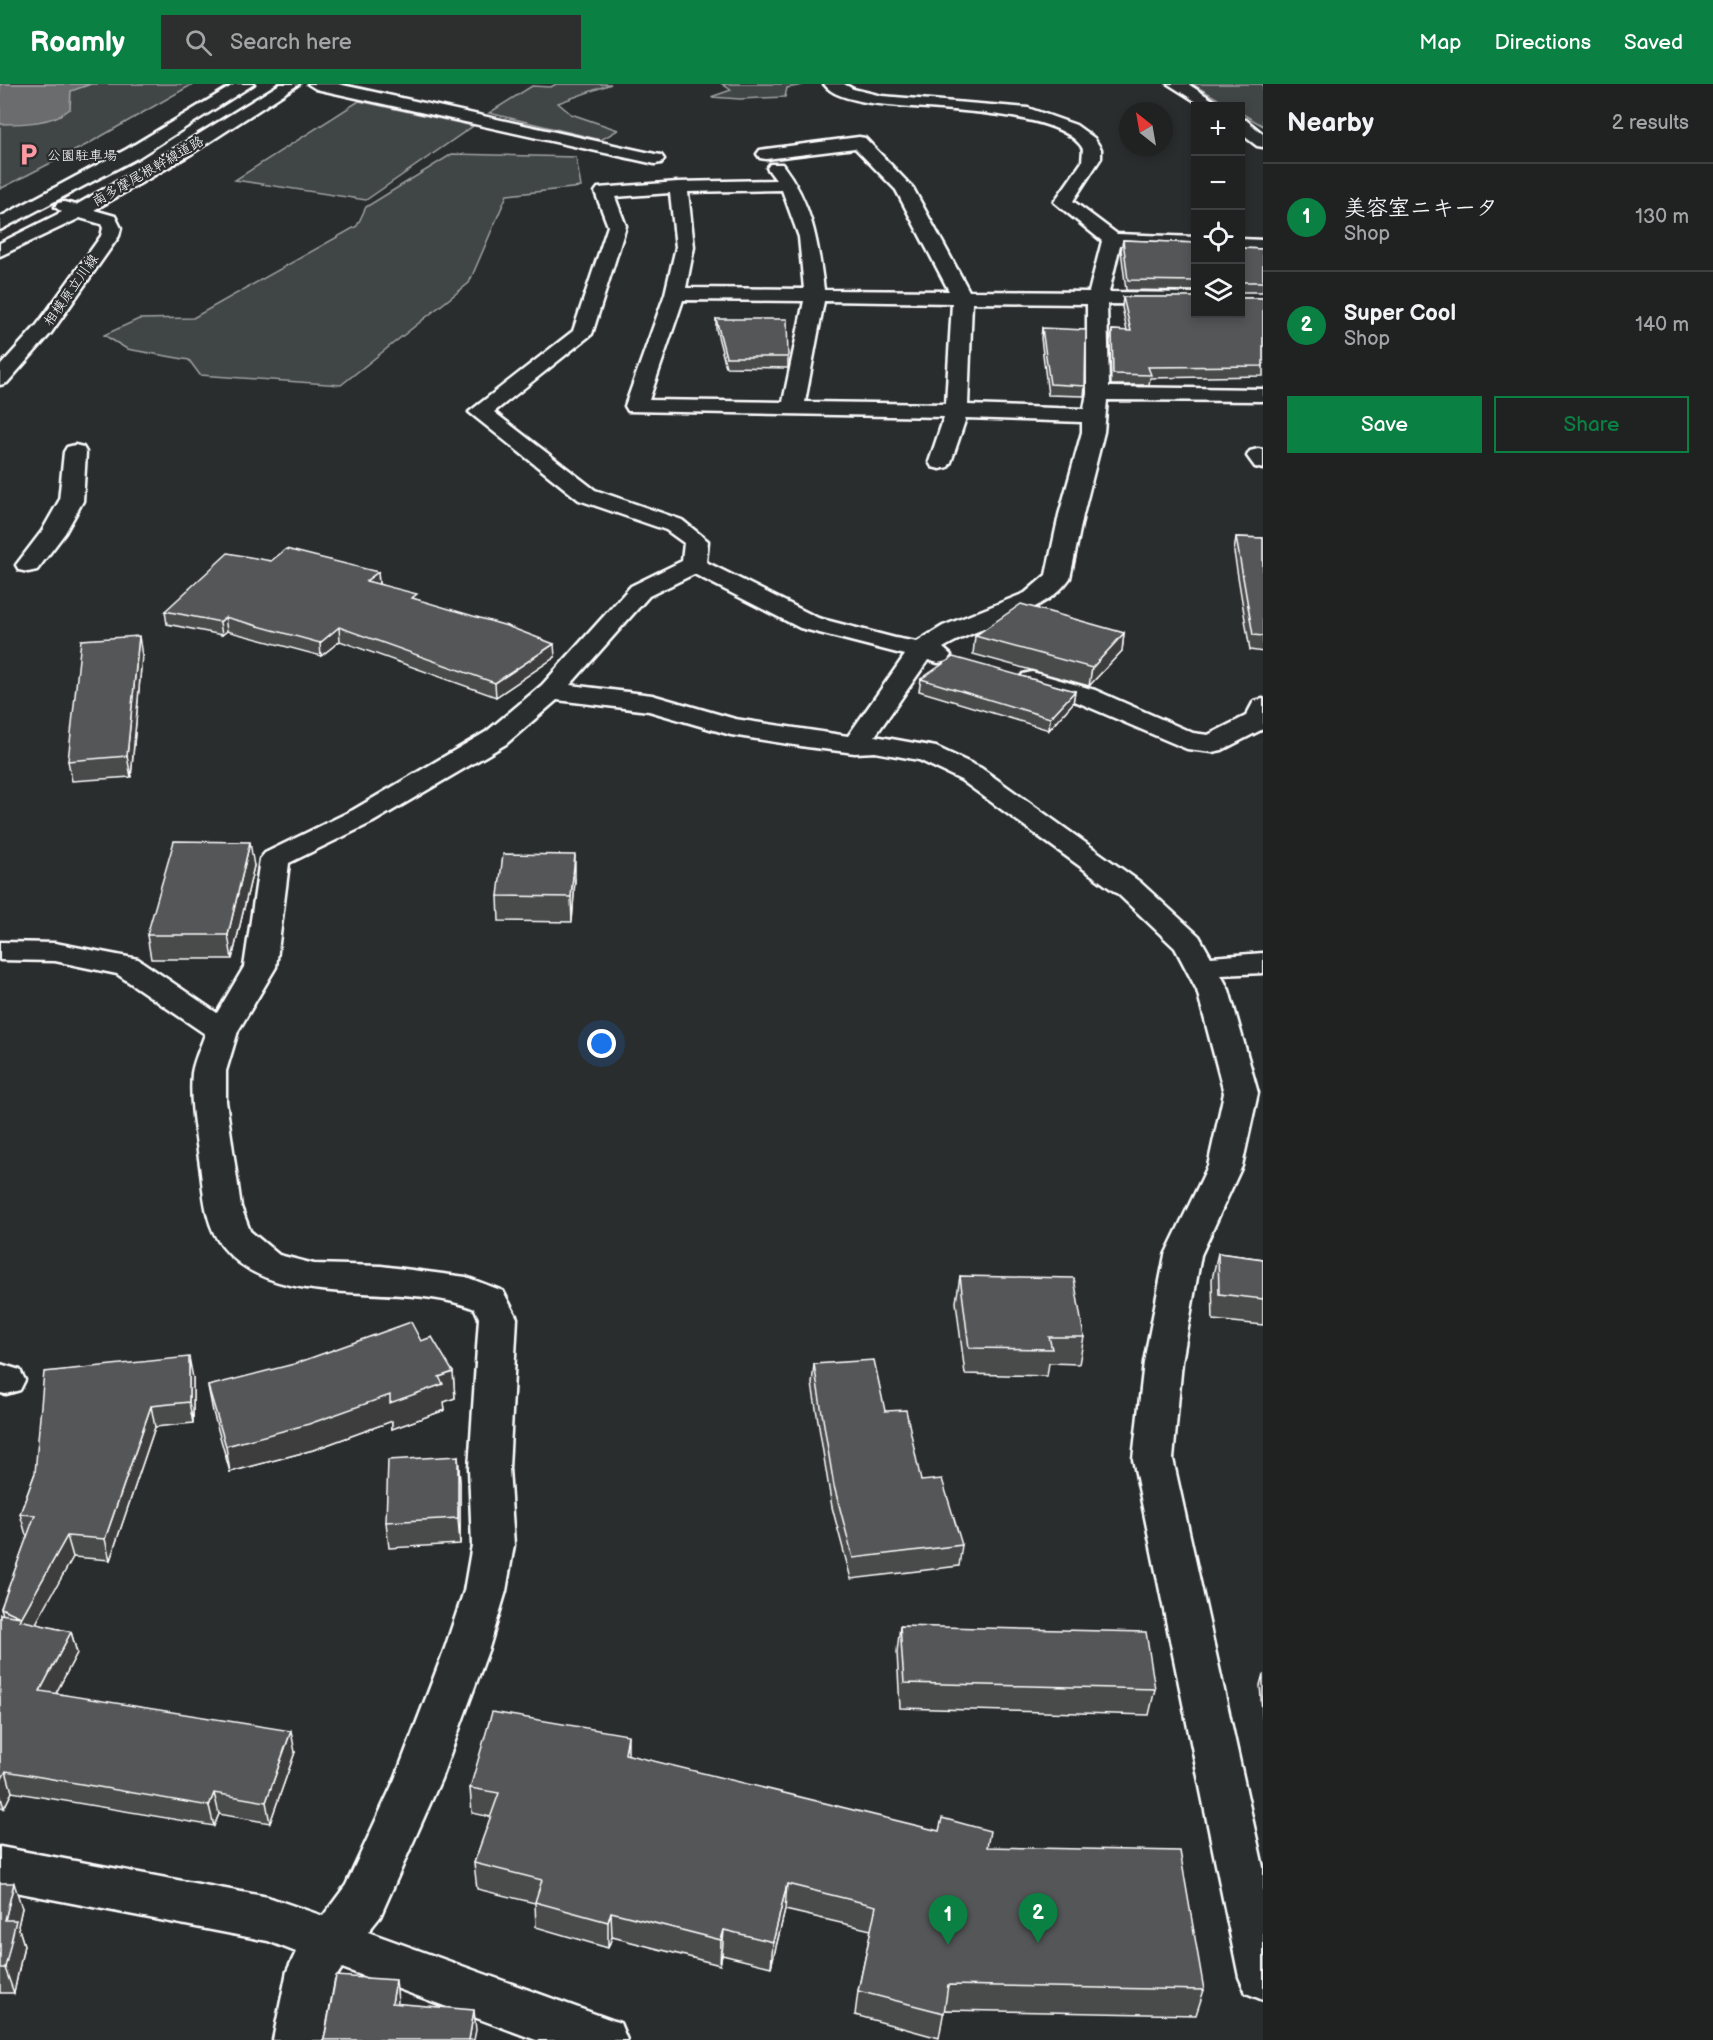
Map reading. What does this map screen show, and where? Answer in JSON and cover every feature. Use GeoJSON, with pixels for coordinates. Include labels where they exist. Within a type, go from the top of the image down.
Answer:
{"type":"FeatureCollection","features":[{"type":"Feature","properties":{"kind":"street"},"geometry":{"type":"LineString","coordinates":[[165,113],[216,84]]}},
{"type":"Feature","properties":{"kind":"street","name":"南多摩尾根幹線道路"},"geometry":{"type":"LineString","coordinates":[[0,224],[133,153],[246,84]]}},
{"type":"Feature","properties":{"kind":"street","name":"南多摩尾根幹線道路"},"geometry":{"type":"LineString","coordinates":[[0,250],[80,210],[170,160],[291,84]]}},
{"type":"Feature","properties":{"kind":"street"},"geometry":{"type":"LineString","coordinates":[[316,84],[655,159]]}},
{"type":"Feature","properties":{"kind":"street"},"geometry":{"type":"LineString","coordinates":[[832,84],[848,93],[882,101],[1028,113],[1048,119],[1087,138],[1093,148],[1092,160],[1064,202],[1112,239],[1191,243]]}},
{"type":"Feature","properties":{"kind":"street"},"geometry":{"type":"LineString","coordinates":[[1176,84],[1207,102]]}},
{"type":"Feature","properties":{"kind":"street"},"geometry":{"type":"LineString","coordinates":[[1245,128],[1263,142]]}},
{"type":"Feature","properties":{"kind":"street"},"geometry":{"type":"LineString","coordinates":[[794,408],[815,295],[808,237],[789,184],[766,154],[859,142],[904,188],[962,297],[957,411],[940,462]]}},
{"type":"Feature","properties":{"kind":"street"},"geometry":{"type":"LineString","coordinates":[[694,565],[696,541],[674,525],[587,495],[480,412],[582,334],[617,226],[604,192],[789,184]]}},
{"type":"Feature","properties":{"kind":"street"},"geometry":{"type":"LineString","coordinates":[[678,187],[685,247],[675,294],[636,406],[957,411],[1093,416]]}},
{"type":"Feature","properties":{"kind":"street"},"geometry":{"type":"LineString","coordinates":[[42,202],[80,210]]}},
{"type":"Feature","properties":{"kind":"street","name":"相模原立川線"},"geometry":{"type":"LineString","coordinates":[[0,379],[44,329],[110,236],[112,228],[110,222],[80,210]]}},
{"type":"Feature","properties":{"kind":"street"},"geometry":{"type":"LineString","coordinates":[[855,745],[922,650],[952,631],[1034,598],[1058,578],[1071,515],[1093,432],[1093,416],[1098,393],[1097,298],[1112,239]]}},
{"type":"Feature","properties":{"kind":"street"},"geometry":{"type":"LineString","coordinates":[[1245,245],[1263,246]]}},
{"type":"Feature","properties":{"kind":"street"},"geometry":{"type":"LineString","coordinates":[[675,294],[1191,299]]}},
{"type":"Feature","properties":{"kind":"street"},"geometry":{"type":"LineString","coordinates":[[1098,393],[1263,395]]}},
{"type":"Feature","properties":{"kind":"street"},"geometry":{"type":"LineString","coordinates":[[28,565],[53,533],[71,501],[75,452]]}},
{"type":"Feature","properties":{"kind":"street"},"geometry":{"type":"LineString","coordinates":[[694,565],[809,623],[893,646],[922,650],[966,662]]}},
{"type":"Feature","properties":{"kind":"street"},"geometry":{"type":"LineString","coordinates":[[298,2040],[311,1971],[363,1901],[418,1779],[467,1648],[485,1591],[493,1545],[489,1468],[498,1318],[490,1300],[466,1290],[381,1280],[314,1277],[267,1265],[235,1238],[223,1207],[209,1101],[209,1071],[222,1031],[260,967],[275,859],[363,816],[496,738],[551,691],[640,591],[694,565]]}},
{"type":"Feature","properties":{"kind":"street"},"geometry":{"type":"LineString","coordinates":[[1010,674],[1086,696],[1187,741],[1212,744],[1258,721],[1263,707]]}},
{"type":"Feature","properties":{"kind":"street"},"geometry":{"type":"LineString","coordinates":[[551,691],[652,704],[731,727],[855,745],[875,744],[926,753],[971,774],[1129,888],[1188,943],[1213,990],[1241,1093],[1225,1166],[1183,1255],[1163,1362],[1154,1459],[1263,1977]]}},
{"type":"Feature","properties":{"kind":"street"},"geometry":{"type":"LineString","coordinates":[[0,951],[55,952],[127,966],[222,1031]]}},
{"type":"Feature","properties":{"kind":"street"},"geometry":{"type":"LineString","coordinates":[[1200,967],[1263,963]]}},
{"type":"Feature","properties":{"kind":"street"},"geometry":{"type":"LineString","coordinates":[[0,1868],[268,1920],[602,2040]]}},
{"type":"Feature","properties":{"kind":"shaded area"},"geometry":{"type":"Polygon","coordinates":[[[0,84],[193,84],[86,145],[0,189],[0,84]]]}},
{"type":"Feature","properties":{"kind":"shaded area"},"geometry":{"type":"Polygon","coordinates":[[[0,84],[91,84],[71,91],[70,109],[55,118],[28,123],[0,124],[0,84]]]}},
{"type":"Feature","properties":{"kind":"shaded area"},"geometry":{"type":"Polygon","coordinates":[[[556,84],[611,84],[558,103],[571,114],[618,130],[601,140],[489,113],[532,86],[551,87],[556,84]]]}},
{"type":"Feature","properties":{"kind":"shaded area"},"geometry":{"type":"Polygon","coordinates":[[[722,84],[803,85],[787,88],[785,97],[740,99],[711,97],[731,90],[722,84]]]}},
{"type":"Feature","properties":{"kind":"shaded area"},"geometry":{"type":"Polygon","coordinates":[[[1192,84],[1263,84],[1263,126],[1245,115],[1245,102],[1223,102],[1192,84]]]}},
{"type":"Feature","properties":{"kind":"shaded area"},"geometry":{"type":"Polygon","coordinates":[[[359,101],[473,126],[366,200],[235,180],[359,101]]]}},
{"type":"Feature","properties":{"kind":"shaded area"},"geometry":{"type":"Polygon","coordinates":[[[452,154],[576,157],[581,187],[507,195],[469,283],[341,385],[200,375],[189,360],[127,349],[104,335],[139,319],[193,318],[357,226],[366,207],[452,154]]]}},
{"type":"Feature","properties":{"kind":"building"},"geometry":{"type":"Polygon","coordinates":[[[1123,240],[1191,243],[1191,281],[1128,280],[1123,240]]]}},
{"type":"Feature","properties":{"kind":"building"},"geometry":{"type":"Polygon","coordinates":[[[1245,248],[1263,249],[1263,282],[1245,282],[1245,248]]]}},
{"type":"Feature","properties":{"kind":"building"},"geometry":{"type":"Polygon","coordinates":[[[1123,297],[1191,297],[1191,318],[1245,318],[1245,298],[1263,298],[1263,366],[1148,367],[1151,375],[1113,374],[1112,330],[1131,331],[1123,297]]]}},
{"type":"Feature","properties":{"kind":"building"},"geometry":{"type":"Polygon","coordinates":[[[716,319],[787,319],[788,357],[726,357],[716,319]]]}},
{"type":"Feature","properties":{"kind":"building"},"geometry":{"type":"Polygon","coordinates":[[[1042,328],[1086,330],[1085,386],[1050,384],[1042,328]]]}},
{"type":"Feature","properties":{"kind":"building"},"geometry":{"type":"Polygon","coordinates":[[[1236,537],[1263,538],[1263,636],[1253,635],[1236,537]]]}},
{"type":"Feature","properties":{"kind":"building"},"geometry":{"type":"Polygon","coordinates":[[[286,549],[378,572],[366,581],[417,594],[412,598],[507,626],[554,644],[495,683],[339,627],[320,643],[225,617],[220,622],[165,611],[228,553],[271,561],[286,549]]]}},
{"type":"Feature","properties":{"kind":"building"},"geometry":{"type":"Polygon","coordinates":[[[1021,604],[1124,633],[1092,668],[975,636],[1021,604]]]}},
{"type":"Feature","properties":{"kind":"building"},"geometry":{"type":"Polygon","coordinates":[[[139,636],[127,756],[68,761],[81,640],[139,636]]]}},
{"type":"Feature","properties":{"kind":"building"},"geometry":{"type":"Polygon","coordinates":[[[953,657],[1075,691],[1050,718],[921,679],[953,657]]]}},
{"type":"Feature","properties":{"kind":"building"},"geometry":{"type":"Polygon","coordinates":[[[174,841],[250,842],[228,935],[147,935],[174,841]]]}},
{"type":"Feature","properties":{"kind":"building"},"geometry":{"type":"Polygon","coordinates":[[[503,854],[575,855],[571,897],[498,896],[503,854]]]}},
{"type":"Feature","properties":{"kind":"building"},"geometry":{"type":"Polygon","coordinates":[[[1218,1253],[1263,1259],[1263,1299],[1219,1294],[1218,1253]]]}},
{"type":"Feature","properties":{"kind":"building"},"geometry":{"type":"Polygon","coordinates":[[[960,1276],[1074,1278],[1084,1337],[1049,1337],[1052,1349],[969,1348],[960,1276]]]}},
{"type":"Feature","properties":{"kind":"building"},"geometry":{"type":"Polygon","coordinates":[[[411,1322],[421,1341],[432,1337],[453,1372],[439,1377],[443,1384],[390,1403],[390,1395],[309,1424],[226,1446],[208,1386],[294,1364],[411,1322]]]}},
{"type":"Feature","properties":{"kind":"building"},"geometry":{"type":"Polygon","coordinates":[[[189,1357],[189,1402],[151,1406],[105,1539],[67,1536],[20,1620],[71,1632],[40,1691],[291,1731],[266,1802],[214,1793],[209,1806],[6,1771],[0,1782],[0,1614],[21,1617],[1,1608],[35,1515],[20,1514],[35,1473],[44,1372],[189,1357]]]}},
{"type":"Feature","properties":{"kind":"building"},"geometry":{"type":"Polygon","coordinates":[[[874,1360],[885,1411],[906,1410],[921,1481],[942,1479],[962,1545],[853,1558],[834,1486],[814,1364],[874,1360]]]}},
{"type":"Feature","properties":{"kind":"building"},"geometry":{"type":"Polygon","coordinates":[[[458,1456],[458,1518],[386,1522],[388,1460],[458,1456]]]}},
{"type":"Feature","properties":{"kind":"building"},"geometry":{"type":"Polygon","coordinates":[[[900,1626],[1146,1632],[1155,1689],[904,1683],[900,1626]]]}},
{"type":"Feature","properties":{"kind":"building"},"geometry":{"type":"Polygon","coordinates":[[[492,1712],[628,1735],[625,1754],[939,1831],[942,1818],[990,1831],[987,1847],[1180,1851],[1204,1990],[948,1985],[944,2013],[858,1991],[876,1906],[787,1884],[773,1942],[724,1930],[721,1940],[611,1912],[608,1922],[535,1902],[542,1880],[474,1863],[499,1793],[470,1788],[492,1712]]]}},
{"type":"Feature","properties":{"kind":"building"},"geometry":{"type":"Polygon","coordinates":[[[0,1883],[14,1883],[5,1920],[16,1920],[5,1968],[0,1968],[0,1883]]]}},
{"type":"Feature","properties":{"kind":"building"},"geometry":{"type":"Polygon","coordinates":[[[336,1976],[396,1980],[392,2003],[474,2010],[469,2040],[324,2040],[336,1976]]]}},
{"type":"Feature","properties":{"kind":"place","name":"公園駐車場"},"geometry":{"type":"Point","coordinates":[29,155]}},
{"type":"Feature","properties":{"kind":"place","name":"Super Cool"},"geometry":{"type":"Point","coordinates":[1038,1943]}},
{"type":"Feature","properties":{"kind":"place","name":"美容室ニキータ"},"geometry":{"type":"Point","coordinates":[948,1945]}}]}
